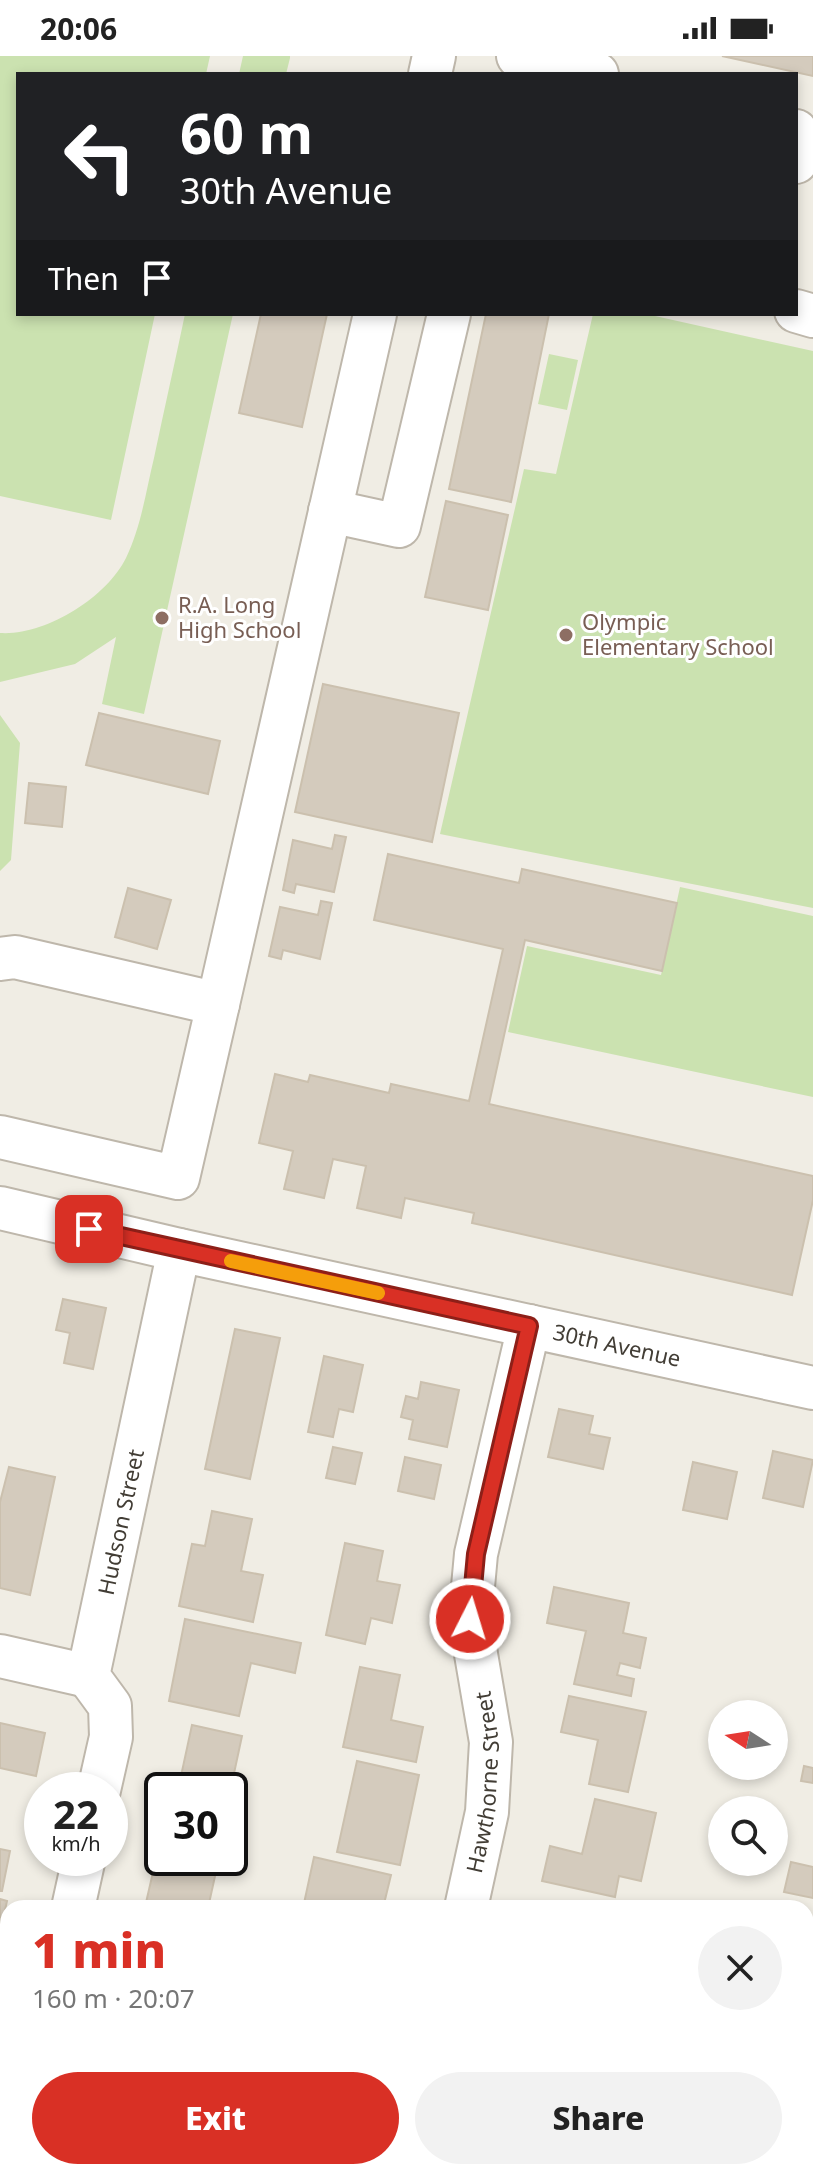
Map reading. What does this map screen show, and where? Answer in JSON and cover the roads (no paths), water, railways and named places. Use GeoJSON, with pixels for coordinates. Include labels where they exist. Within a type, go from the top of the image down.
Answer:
{"type":"FeatureCollection","features":[{"type":"Feature","properties":{"kind":"street"},"geometry":{"type":"LineString","coordinates":[[518,56],[588,72]]}},
{"type":"Feature","properties":{"kind":"street"},"geometry":{"type":"LineString","coordinates":[[0,1137],[178,1178],[375,316]]}},
{"type":"Feature","properties":{"kind":"street"},"geometry":{"type":"LineString","coordinates":[[330,511],[399,526],[449,316]]}},
{"type":"Feature","properties":{"kind":"street"},"geometry":{"type":"LineString","coordinates":[[0,959],[15,957],[218,1004]]}},
{"type":"Feature","properties":{"kind":"street","name":"30th Avenue"},"geometry":{"type":"LineString","coordinates":[[0,1208],[813,1388]]}},
{"type":"Feature","properties":{"kind":"street","name":"Hudson Street"},"geometry":{"type":"LineString","coordinates":[[88,1676],[179,1250]]}},
{"type":"Feature","properties":{"kind":"street","name":"Hawthorne Street"},"geometry":{"type":"LineString","coordinates":[[468,1900],[487,1812],[491,1742],[470,1619],[476,1554],[529,1326]]}},
{"type":"Feature","properties":{"kind":"street"},"geometry":{"type":"LineString","coordinates":[[0,1656],[88,1676],[110,1706],[111,1737],[103,1772]]}},
{"type":"Feature","properties":{"kind":"street"},"geometry":{"type":"LineString","coordinates":[[75,1900],[80,1876]]}},
{"type":"Feature","properties":{"kind":"place","name":"R.A. Long High School"},"geometry":{"type":"Point","coordinates":[162,618]}},
{"type":"Feature","properties":{"kind":"place","name":"Olympic Elementary School"},"geometry":{"type":"Point","coordinates":[566,635]}}]}
